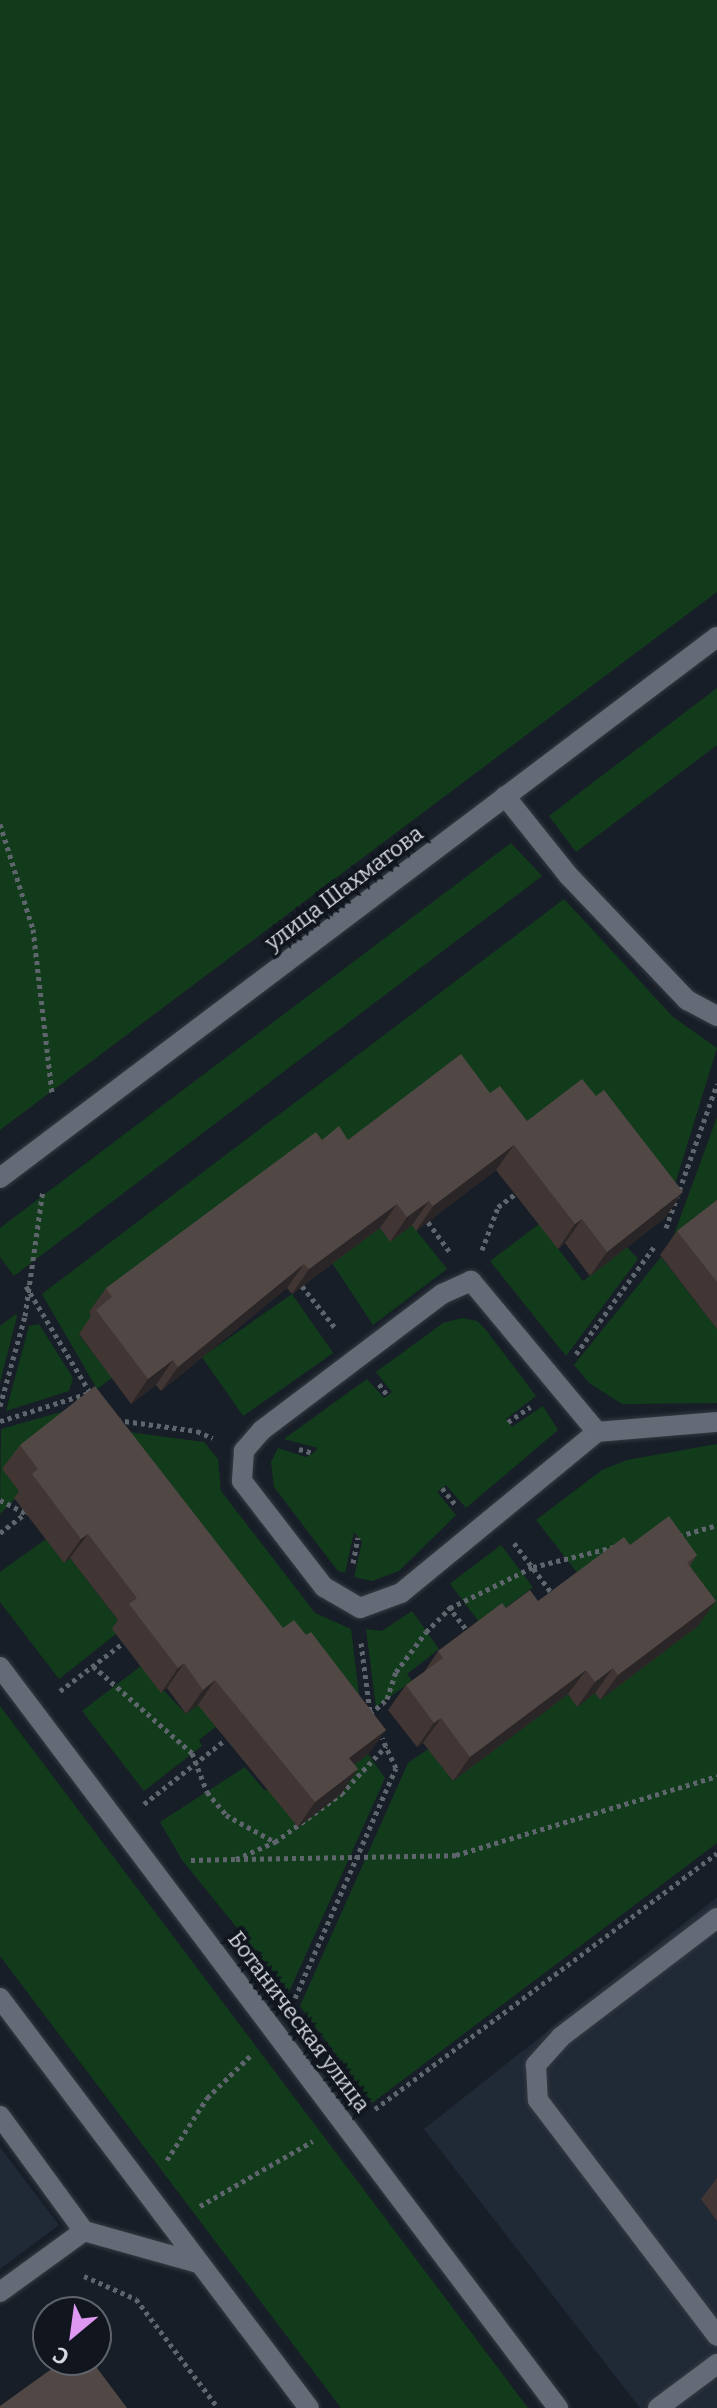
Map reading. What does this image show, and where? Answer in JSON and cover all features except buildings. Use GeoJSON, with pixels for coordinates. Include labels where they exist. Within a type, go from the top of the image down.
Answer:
{"type":"FeatureCollection","features":[{"type":"Feature","properties":{"kind":"street","name":"улица Шахматова"},"geometry":{"type":"LineString","coordinates":[[0,1178],[717,637]]}},
{"type":"Feature","properties":{"kind":"street"},"geometry":{"type":"LineString","coordinates":[[505,796],[568,875],[687,1000],[717,1016]]}},
{"type":"Feature","properties":{"kind":"street"},"geometry":{"type":"LineString","coordinates":[[597,1432],[546,1391],[471,1281],[430,1303],[262,1430],[244,1451],[242,1481],[324,1587],[360,1608],[401,1593],[597,1432],[717,1422]]}},
{"type":"Feature","properties":{"kind":"street","name":"Ботаническая улица"},"geometry":{"type":"LineString","coordinates":[[0,1667],[558,2408]]}},
{"type":"Feature","properties":{"kind":"street"},"geometry":{"type":"LineString","coordinates":[[717,1918],[561,2037],[536,2065],[538,2100],[717,2336]]}},
{"type":"Feature","properties":{"kind":"street"},"geometry":{"type":"LineString","coordinates":[[0,1998],[309,2408]]}},
{"type":"Feature","properties":{"kind":"street"},"geometry":{"type":"LineString","coordinates":[[0,2116],[84,2231],[198,2263]]}},
{"type":"Feature","properties":{"kind":"street"},"geometry":{"type":"LineString","coordinates":[[0,2292],[84,2231]]}},
{"type":"Feature","properties":{"kind":"street"},"geometry":{"type":"LineString","coordinates":[[658,2408],[717,2364]]}},
{"type":"Feature","properties":{"kind":"path"},"geometry":{"type":"LineString","coordinates":[[0,824],[33,929],[49,1041],[53,1138],[26,1285],[25,1316],[0,1406]]}},
{"type":"Feature","properties":{"kind":"path"},"geometry":{"type":"LineString","coordinates":[[666,1228],[717,1084]]}},
{"type":"Feature","properties":{"kind":"path"},"geometry":{"type":"LineString","coordinates":[[471,1281],[498,1207],[515,1194]]}},
{"type":"Feature","properties":{"kind":"path"},"geometry":{"type":"LineString","coordinates":[[508,1422],[546,1391],[654,1247]]}},
{"type":"Feature","properties":{"kind":"path"},"geometry":{"type":"LineString","coordinates":[[26,1285],[98,1402]]}},
{"type":"Feature","properties":{"kind":"path"},"geometry":{"type":"LineString","coordinates":[[0,1421],[90,1393]]}},
{"type":"Feature","properties":{"kind":"path"},"geometry":{"type":"LineString","coordinates":[[106,1411],[114,1420],[197,1431],[244,1451]]}},
{"type":"Feature","properties":{"kind":"path"},"geometry":{"type":"LineString","coordinates":[[442,1488],[461,1511]]}},
{"type":"Feature","properties":{"kind":"path"},"geometry":{"type":"LineString","coordinates":[[0,1500],[26,1513],[0,1533]]}},
{"type":"Feature","properties":{"kind":"path"},"geometry":{"type":"LineString","coordinates":[[493,1517],[557,1600]]}},
{"type":"Feature","properties":{"kind":"path"},"geometry":{"type":"LineString","coordinates":[[664,1539],[717,1525]]}},
{"type":"Feature","properties":{"kind":"path"},"geometry":{"type":"LineString","coordinates":[[358,1537],[350,1575],[360,1608],[370,1714],[375,1724]]}},
{"type":"Feature","properties":{"kind":"path"},"geometry":{"type":"LineString","coordinates":[[370,1714],[387,1699],[396,1672],[450,1608],[533,1567],[621,1546]]}},
{"type":"Feature","properties":{"kind":"path"},"geometry":{"type":"LineString","coordinates":[[57,1693],[123,1643]]}},
{"type":"Feature","properties":{"kind":"path"},"geometry":{"type":"LineString","coordinates":[[93,1666],[197,1762],[207,1792],[226,1815],[275,1842]]}},
{"type":"Feature","properties":{"kind":"path"},"geometry":{"type":"LineString","coordinates":[[291,2007],[396,1768],[382,1738]]}},
{"type":"Feature","properties":{"kind":"path"},"geometry":{"type":"LineString","coordinates":[[141,1806],[225,1740]]}},
{"type":"Feature","properties":{"kind":"path"},"geometry":{"type":"LineString","coordinates":[[236,1859],[275,1842],[341,1794],[386,1746]]}},
{"type":"Feature","properties":{"kind":"path"},"geometry":{"type":"LineString","coordinates":[[182,1860],[456,1855],[717,1776]]}},
{"type":"Feature","properties":{"kind":"path"},"geometry":{"type":"LineString","coordinates":[[370,2113],[717,1853]]}},
{"type":"Feature","properties":{"kind":"path"},"geometry":{"type":"LineString","coordinates":[[161,2168],[207,2098],[259,2048]]}},
{"type":"Feature","properties":{"kind":"path"},"geometry":{"type":"LineString","coordinates":[[193,2210],[325,2134]]}},
{"type":"Feature","properties":{"kind":"path"},"geometry":{"type":"LineString","coordinates":[[55,2252],[77,2273],[136,2299],[218,2408]]}},
{"type":"Feature","properties":{"kind":"shaded area"},"geometry":{"type":"Polygon","coordinates":[[[717,1897],[717,2408],[640,2408],[424,2129],[717,1897]]]}},
{"type":"Feature","properties":{"kind":"shaded area"},"geometry":{"type":"Polygon","coordinates":[[[0,2147],[59,2225],[0,2269],[0,2147]]]}},
{"type":"Feature","properties":{"kind":"green space"},"geometry":{"type":"Polygon","coordinates":[[[0,0],[717,0],[717,592],[0,1130],[0,0]]]}},
{"type":"Feature","properties":{"kind":"green space"},"geometry":{"type":"Polygon","coordinates":[[[717,688],[717,745],[576,852],[549,816],[717,688]]]}},
{"type":"Feature","properties":{"kind":"green space"},"geometry":{"type":"Polygon","coordinates":[[[511,843],[542,876],[14,1276],[0,1257],[0,1228],[511,843]]]}},
{"type":"Feature","properties":{"kind":"green space"},"geometry":{"type":"Polygon","coordinates":[[[564,899],[673,1017],[717,1048],[668,1207],[510,1146],[89,1312],[95,1322],[79,1335],[112,1378],[97,1389],[42,1294],[564,899]]]}},
{"type":"Feature","properties":{"kind":"green space"},"geometry":{"type":"Polygon","coordinates":[[[717,1117],[717,1211],[673,1237],[717,1117]]]}},
{"type":"Feature","properties":{"kind":"green space"},"geometry":{"type":"Polygon","coordinates":[[[539,1224],[583,1281],[627,1247],[638,1259],[566,1356],[490,1261],[539,1224]]]}},
{"type":"Feature","properties":{"kind":"green space"},"geometry":{"type":"Polygon","coordinates":[[[412,1225],[447,1269],[373,1325],[332,1263],[379,1227],[390,1241],[412,1225]]]}},
{"type":"Feature","properties":{"kind":"green space"},"geometry":{"type":"Polygon","coordinates":[[[661,1257],[717,1329],[717,1403],[622,1404],[589,1383],[574,1365],[661,1257]]]}},
{"type":"Feature","properties":{"kind":"green space"},"geometry":{"type":"Polygon","coordinates":[[[292,1294],[333,1353],[243,1416],[202,1357],[292,1294]]]}},
{"type":"Feature","properties":{"kind":"green space"},"geometry":{"type":"Polygon","coordinates":[[[17,1316],[0,1383],[0,1326],[17,1316]]]}},
{"type":"Feature","properties":{"kind":"green space"},"geometry":{"type":"Polygon","coordinates":[[[462,1318],[477,1321],[486,1330],[536,1396],[506,1419],[512,1427],[543,1406],[558,1430],[466,1508],[446,1485],[437,1492],[456,1515],[399,1571],[372,1581],[354,1577],[362,1542],[354,1532],[345,1573],[338,1571],[274,1487],[271,1462],[278,1448],[306,1457],[313,1453],[318,1448],[284,1439],[367,1379],[384,1398],[392,1392],[376,1372],[443,1323],[462,1318]]]}},
{"type":"Feature","properties":{"kind":"green space"},"geometry":{"type":"Polygon","coordinates":[[[39,1324],[73,1378],[69,1391],[6,1411],[29,1326],[39,1324]]]}},
{"type":"Feature","properties":{"kind":"green space"},"geometry":{"type":"Polygon","coordinates":[[[75,1408],[3,1470],[21,1493],[0,1514],[1,1429],[75,1408]]]}},
{"type":"Feature","properties":{"kind":"green space"},"geometry":{"type":"Polygon","coordinates":[[[91,1427],[204,1442],[218,1459],[221,1491],[315,1613],[351,1629],[362,1719],[91,1427]]]}},
{"type":"Feature","properties":{"kind":"green space"},"geometry":{"type":"Polygon","coordinates":[[[717,1444],[717,1843],[372,2103],[300,2006],[408,1763],[428,1749],[453,1781],[568,1694],[577,1707],[595,1693],[600,1700],[583,1580],[536,1520],[602,1470],[627,1460],[717,1444]]]}},
{"type":"Feature","properties":{"kind":"green space"},"geometry":{"type":"Polygon","coordinates":[[[46,1539],[64,1563],[70,1558],[120,1623],[116,1634],[59,1679],[0,1602],[0,1572],[46,1539]]]}},
{"type":"Feature","properties":{"kind":"green space"},"geometry":{"type":"Polygon","coordinates":[[[501,1545],[533,1587],[482,1626],[450,1584],[501,1545]]]}},
{"type":"Feature","properties":{"kind":"green space"},"geometry":{"type":"Polygon","coordinates":[[[412,1611],[439,1649],[407,1674],[412,1681],[376,1707],[366,1629],[382,1631],[412,1611]]]}},
{"type":"Feature","properties":{"kind":"green space"},"geometry":{"type":"Polygon","coordinates":[[[141,1666],[186,1714],[205,1699],[222,1722],[199,1740],[202,1746],[144,1791],[82,1711],[141,1666]]]}},
{"type":"Feature","properties":{"kind":"green space"},"geometry":{"type":"Polygon","coordinates":[[[0,1706],[528,2408],[341,2408],[0,1956],[0,1706]]]}},
{"type":"Feature","properties":{"kind":"green space"},"geometry":{"type":"Polygon","coordinates":[[[368,1754],[385,1778],[289,1992],[182,1860],[160,1822],[245,1767],[264,1790],[332,1782],[368,1754]]]}}]}
